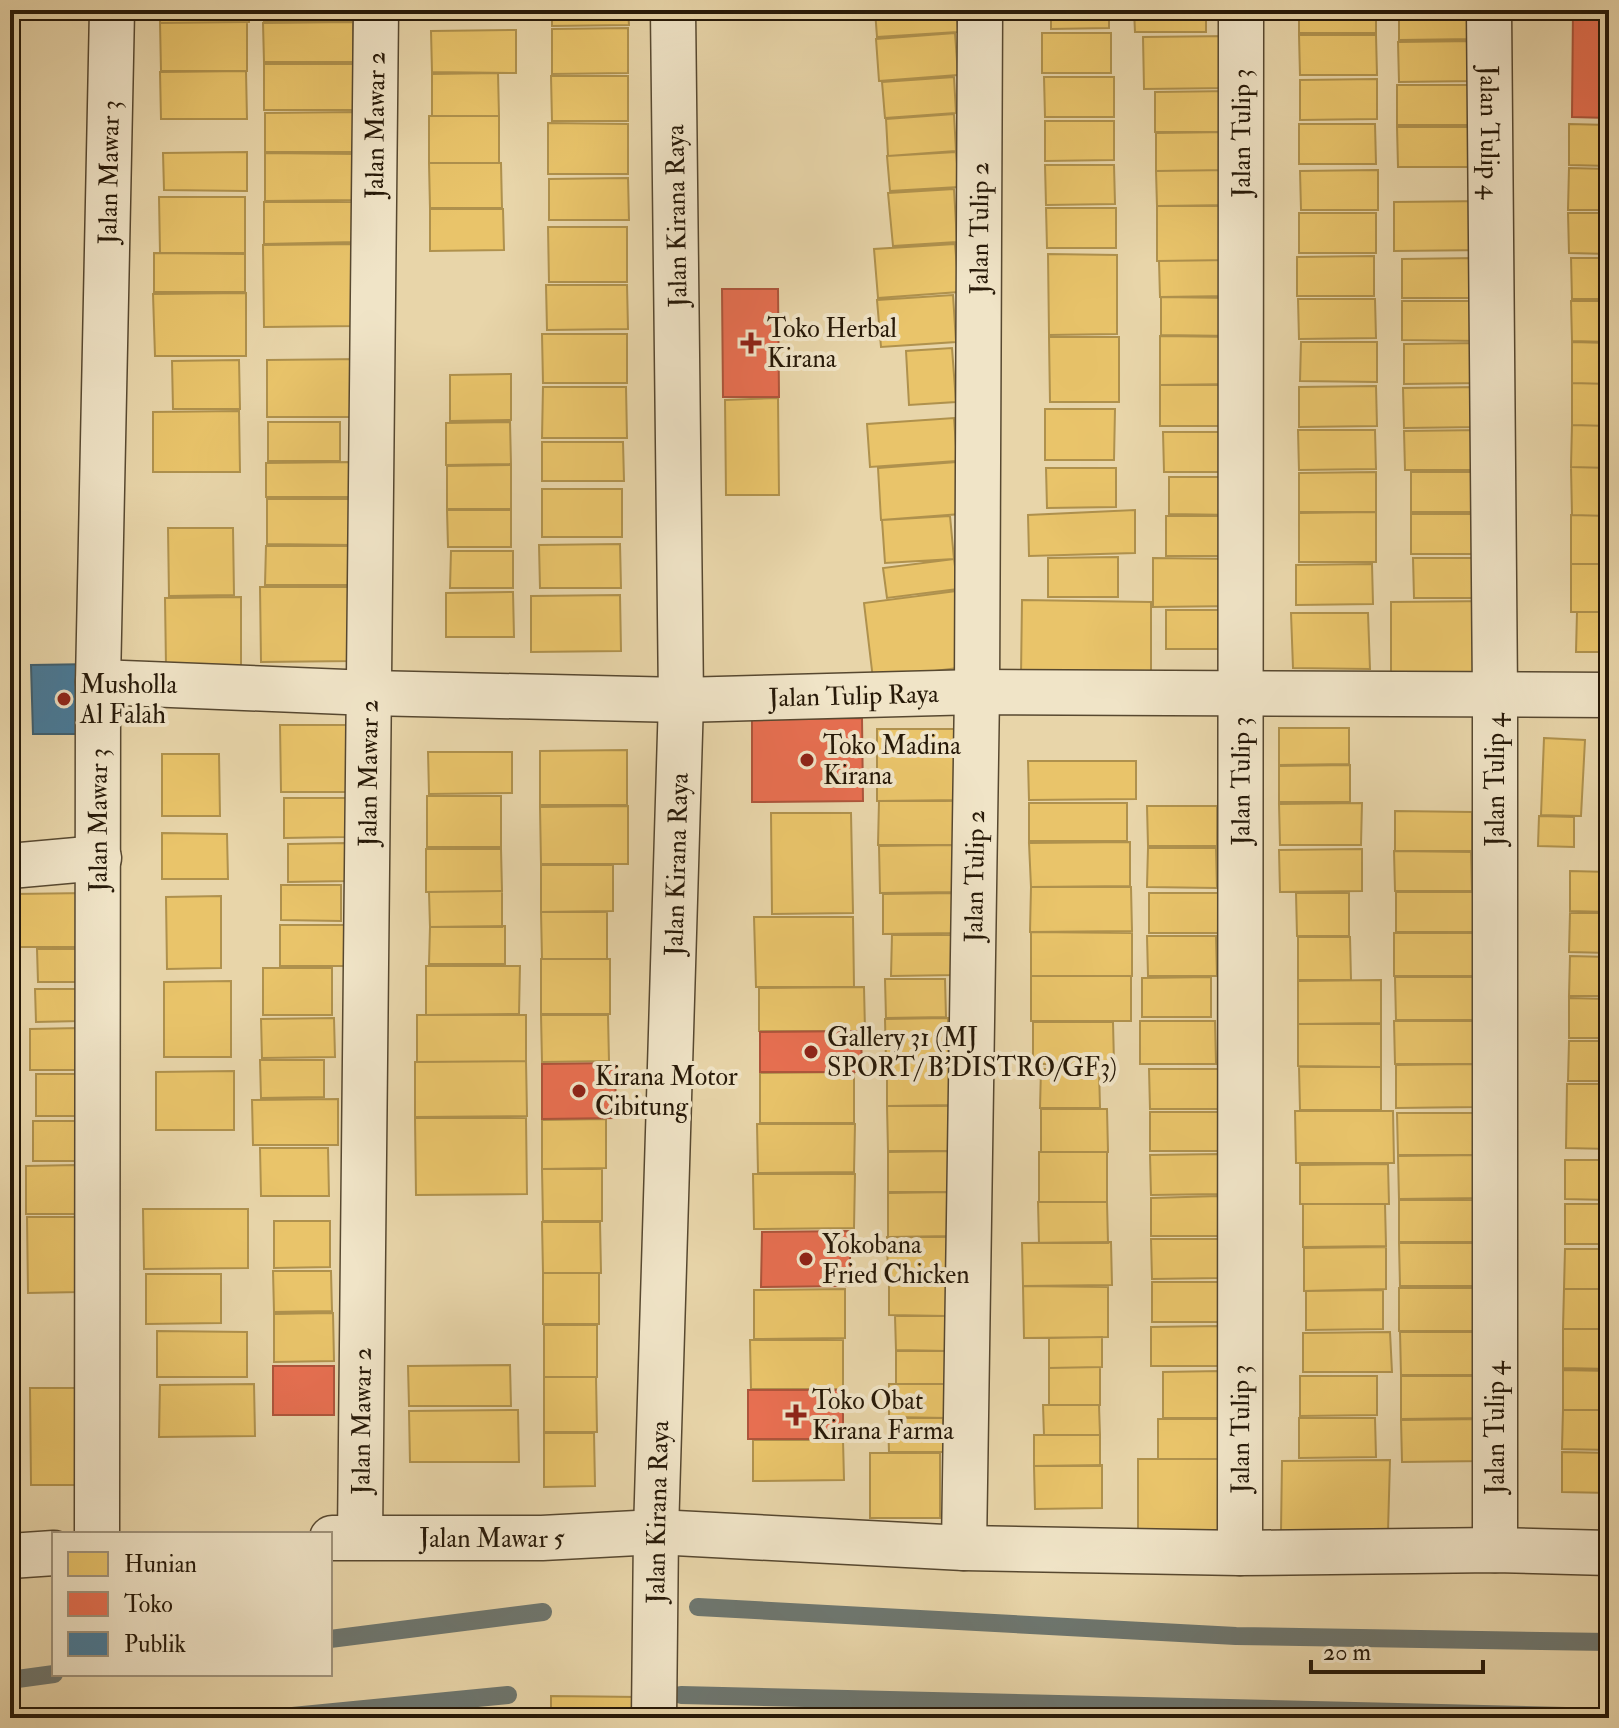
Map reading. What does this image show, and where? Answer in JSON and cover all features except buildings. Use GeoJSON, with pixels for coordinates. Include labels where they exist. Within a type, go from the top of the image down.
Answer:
{"type":"FeatureCollection","features":[{"type":"Feature","properties":{"kind":"street","name":"Jalan Mawar 3"},"geometry":{"type":"LineString","coordinates":[[97,1532],[98,682],[112,10]]}},
{"type":"Feature","properties":{"kind":"street","name":"Jalan Mawar 2"},"geometry":{"type":"LineString","coordinates":[[345,1538],[370,693],[376,10]]}},
{"type":"Feature","properties":{"kind":"street","name":"Jalan Kirana Raya"},"geometry":{"type":"LineString","coordinates":[[654,1718],[656,1532],[681,700],[673,10]]}},
{"type":"Feature","properties":{"kind":"street","name":"Jalan Tulip 2"},"geometry":{"type":"LineString","coordinates":[[964,1548],[977,692],[980,10]]}},
{"type":"Feature","properties":{"kind":"street","name":"Jalan Tulip 3"},"geometry":{"type":"LineString","coordinates":[[1240,1553],[1241,10]]}},
{"type":"Feature","properties":{"kind":"street","name":"Jalan Tulip 4"},"geometry":{"type":"LineString","coordinates":[[1489,10],[1495,694],[1495,1550]]}},
{"type":"Feature","properties":{"kind":"street","name":"Jalan Tulip Raya"},"geometry":{"type":"LineString","coordinates":[[98,682],[370,693],[681,700],[977,692],[1609,695]]}},
{"type":"Feature","properties":{"kind":"street"},"geometry":{"type":"LineString","coordinates":[[10,866],[99,858]]}},
{"type":"Feature","properties":{"kind":"street","name":"Jalan Mawar 5"},"geometry":{"type":"LineString","coordinates":[[345,1538],[542,1538],[656,1532],[964,1548],[1240,1553],[1495,1550],[1609,1553]]}},
{"type":"Feature","properties":{"kind":"street"},"geometry":{"type":"LineString","coordinates":[[10,1556],[52,1553]]}},
{"type":"Feature","properties":{"kind":"waterway"},"geometry":{"type":"LineString","coordinates":[[698,1607],[1236,1636],[1609,1642]]}},
{"type":"Feature","properties":{"kind":"waterway"},"geometry":{"type":"LineString","coordinates":[[332,1639],[543,1612]]}},
{"type":"Feature","properties":{"kind":"waterway"},"geometry":{"type":"LineString","coordinates":[[10,1680],[52,1674]]}},
{"type":"Feature","properties":{"kind":"waterway"},"geometry":{"type":"LineString","coordinates":[[272,1718],[508,1695]]}},
{"type":"Feature","properties":{"kind":"waterway"},"geometry":{"type":"LineString","coordinates":[[681,1695],[1609,1717]]}},
{"type":"Feature","properties":{"kind":"place","name":"Toko Herbal Kirana"},"geometry":{"type":"Point","coordinates":[751,343]}},
{"type":"Feature","properties":{"kind":"place","name":"Musholla Al Falah"},"geometry":{"type":"Point","coordinates":[64,699]}},
{"type":"Feature","properties":{"kind":"place","name":"Toko Madina Kirana"},"geometry":{"type":"Point","coordinates":[807,760]}},
{"type":"Feature","properties":{"kind":"place","name":"Gallery 31 (MJ SPORT/ B'DISTRO/GF3)"},"geometry":{"type":"Point","coordinates":[811,1052]}},
{"type":"Feature","properties":{"kind":"place","name":"Kirana Motor Cibitung"},"geometry":{"type":"Point","coordinates":[579,1091]}},
{"type":"Feature","properties":{"kind":"place","name":"Yokobana Fried Chicken"},"geometry":{"type":"Point","coordinates":[806,1259]}},
{"type":"Feature","properties":{"kind":"place","name":"Toko Obat Kirana Farma"},"geometry":{"type":"Point","coordinates":[796,1415]}}]}
